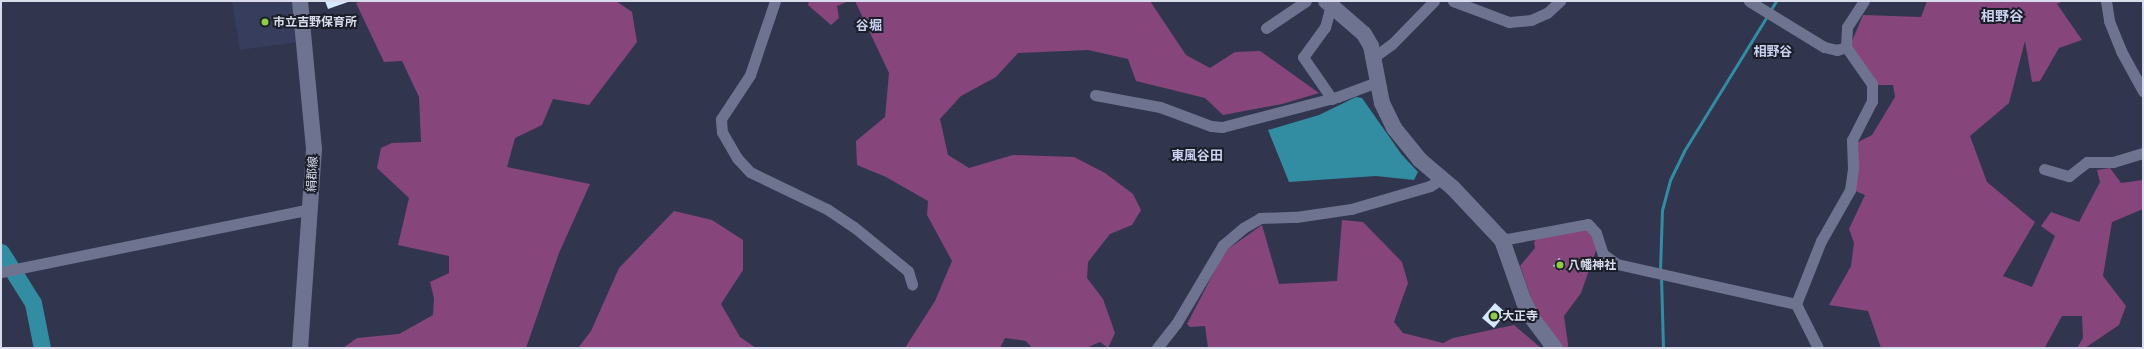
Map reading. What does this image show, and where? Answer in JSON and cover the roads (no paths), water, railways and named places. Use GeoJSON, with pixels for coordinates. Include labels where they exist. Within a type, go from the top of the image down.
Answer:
{"type":"FeatureCollection","features":[{"type":"Feature","properties":{"kind":"street","name":"絹郡線"},"geometry":{"type":"LineString","coordinates":[[300,1],[314,149],[311,209],[300,348]]}},
{"type":"Feature","properties":{"kind":"street"},"geometry":{"type":"LineString","coordinates":[[774,1],[750,75],[722,120],[722,132],[737,158],[750,172],[827,209],[854,227],[908,271],[912,284]]}},
{"type":"Feature","properties":{"kind":"street"},"geometry":{"type":"LineString","coordinates":[[1266,28],[1306,1]]}},
{"type":"Feature","properties":{"kind":"street"},"geometry":{"type":"LineString","coordinates":[[1374,57],[1392,44],[1434,1]]}},
{"type":"Feature","properties":{"kind":"street"},"geometry":{"type":"LineString","coordinates":[[1453,1],[1509,22],[1530,20],[1547,13],[1560,1]]}},
{"type":"Feature","properties":{"kind":"street"},"geometry":{"type":"LineString","coordinates":[[1749,1],[1824,47],[1837,50],[1846,47]]}},
{"type":"Feature","properties":{"kind":"street"},"geometry":{"type":"LineString","coordinates":[[1818,348],[1796,304],[1821,241],[1850,190],[1853,169],[1852,140],[1872,101],[1872,84],[1846,47],[1847,26],[1864,1]]}},
{"type":"Feature","properties":{"kind":"street"},"geometry":{"type":"LineString","coordinates":[[2106,1],[2109,21],[2121,51],[2143,91]]}},
{"type":"Feature","properties":{"kind":"street"},"geometry":{"type":"LineString","coordinates":[[1329,3],[1364,34],[1374,57],[1377,82],[1382,103],[1394,128],[1420,160],[1502,240],[1524,302],[1532,318],[1555,348]]}},
{"type":"Feature","properties":{"kind":"street"},"geometry":{"type":"LineString","coordinates":[[1329,3],[1325,26],[1303,57],[1332,99]]}},
{"type":"Feature","properties":{"kind":"street"},"geometry":{"type":"LineString","coordinates":[[1095,95],[1160,107],[1211,126],[1222,127],[1332,99],[1377,82]]}},
{"type":"Feature","properties":{"kind":"street"},"geometry":{"type":"LineString","coordinates":[[2044,169],[2069,176],[2087,162],[2113,162],[2143,153]]}},
{"type":"Feature","properties":{"kind":"street"},"geometry":{"type":"LineString","coordinates":[[1157,348],[1176,324],[1216,256],[1243,228],[1260,218],[1296,217],[1351,209],[1430,186],[1441,179]]}},
{"type":"Feature","properties":{"kind":"street"},"geometry":{"type":"LineString","coordinates":[[5,271],[311,209]]}},
{"type":"Feature","properties":{"kind":"street"},"geometry":{"type":"LineString","coordinates":[[1502,240],[1588,224],[1596,233],[1603,254],[1617,264],[1670,278],[1796,304]]}},
{"type":"Feature","properties":{"kind":"waterway"},"geometry":{"type":"LineString","coordinates":[[1770,11],[1776,1]]}},
{"type":"Feature","properties":{"kind":"waterway"},"geometry":{"type":"LineString","coordinates":[[1660,270],[1662,210],[1670,180],[1684,151],[1767,16]]}},
{"type":"Feature","properties":{"kind":"waterway"},"geometry":{"type":"LineString","coordinates":[[1,252],[33,303],[42,348]]}},
{"type":"Feature","properties":{"kind":"waterway"},"geometry":{"type":"LineString","coordinates":[[1661,276],[1663,348]]}},
{"type":"Feature","properties":{"kind":"place","name":"市立吉野保育所"},"geometry":{"type":"Point","coordinates":[265,22]}},
{"type":"Feature","properties":{"kind":"place","name":"八幡神社"},"geometry":{"type":"Point","coordinates":[1560,265]}},
{"type":"Feature","properties":{"kind":"place","name":"大正寺"},"geometry":{"type":"Point","coordinates":[1494,316]}},
{"type":"Feature","properties":{"kind":"district","name":"相野谷"},"geometry":{"type":"Point","coordinates":[2002,16]}},
{"type":"Feature","properties":{"kind":"district","name":"谷堀"},"geometry":{"type":"Point","coordinates":[869,25]}},
{"type":"Feature","properties":{"kind":"district","name":"相野谷"},"geometry":{"type":"Point","coordinates":[1773,51]}},
{"type":"Feature","properties":{"kind":"district","name":"東風谷田"},"geometry":{"type":"Point","coordinates":[1197,155]}}]}
